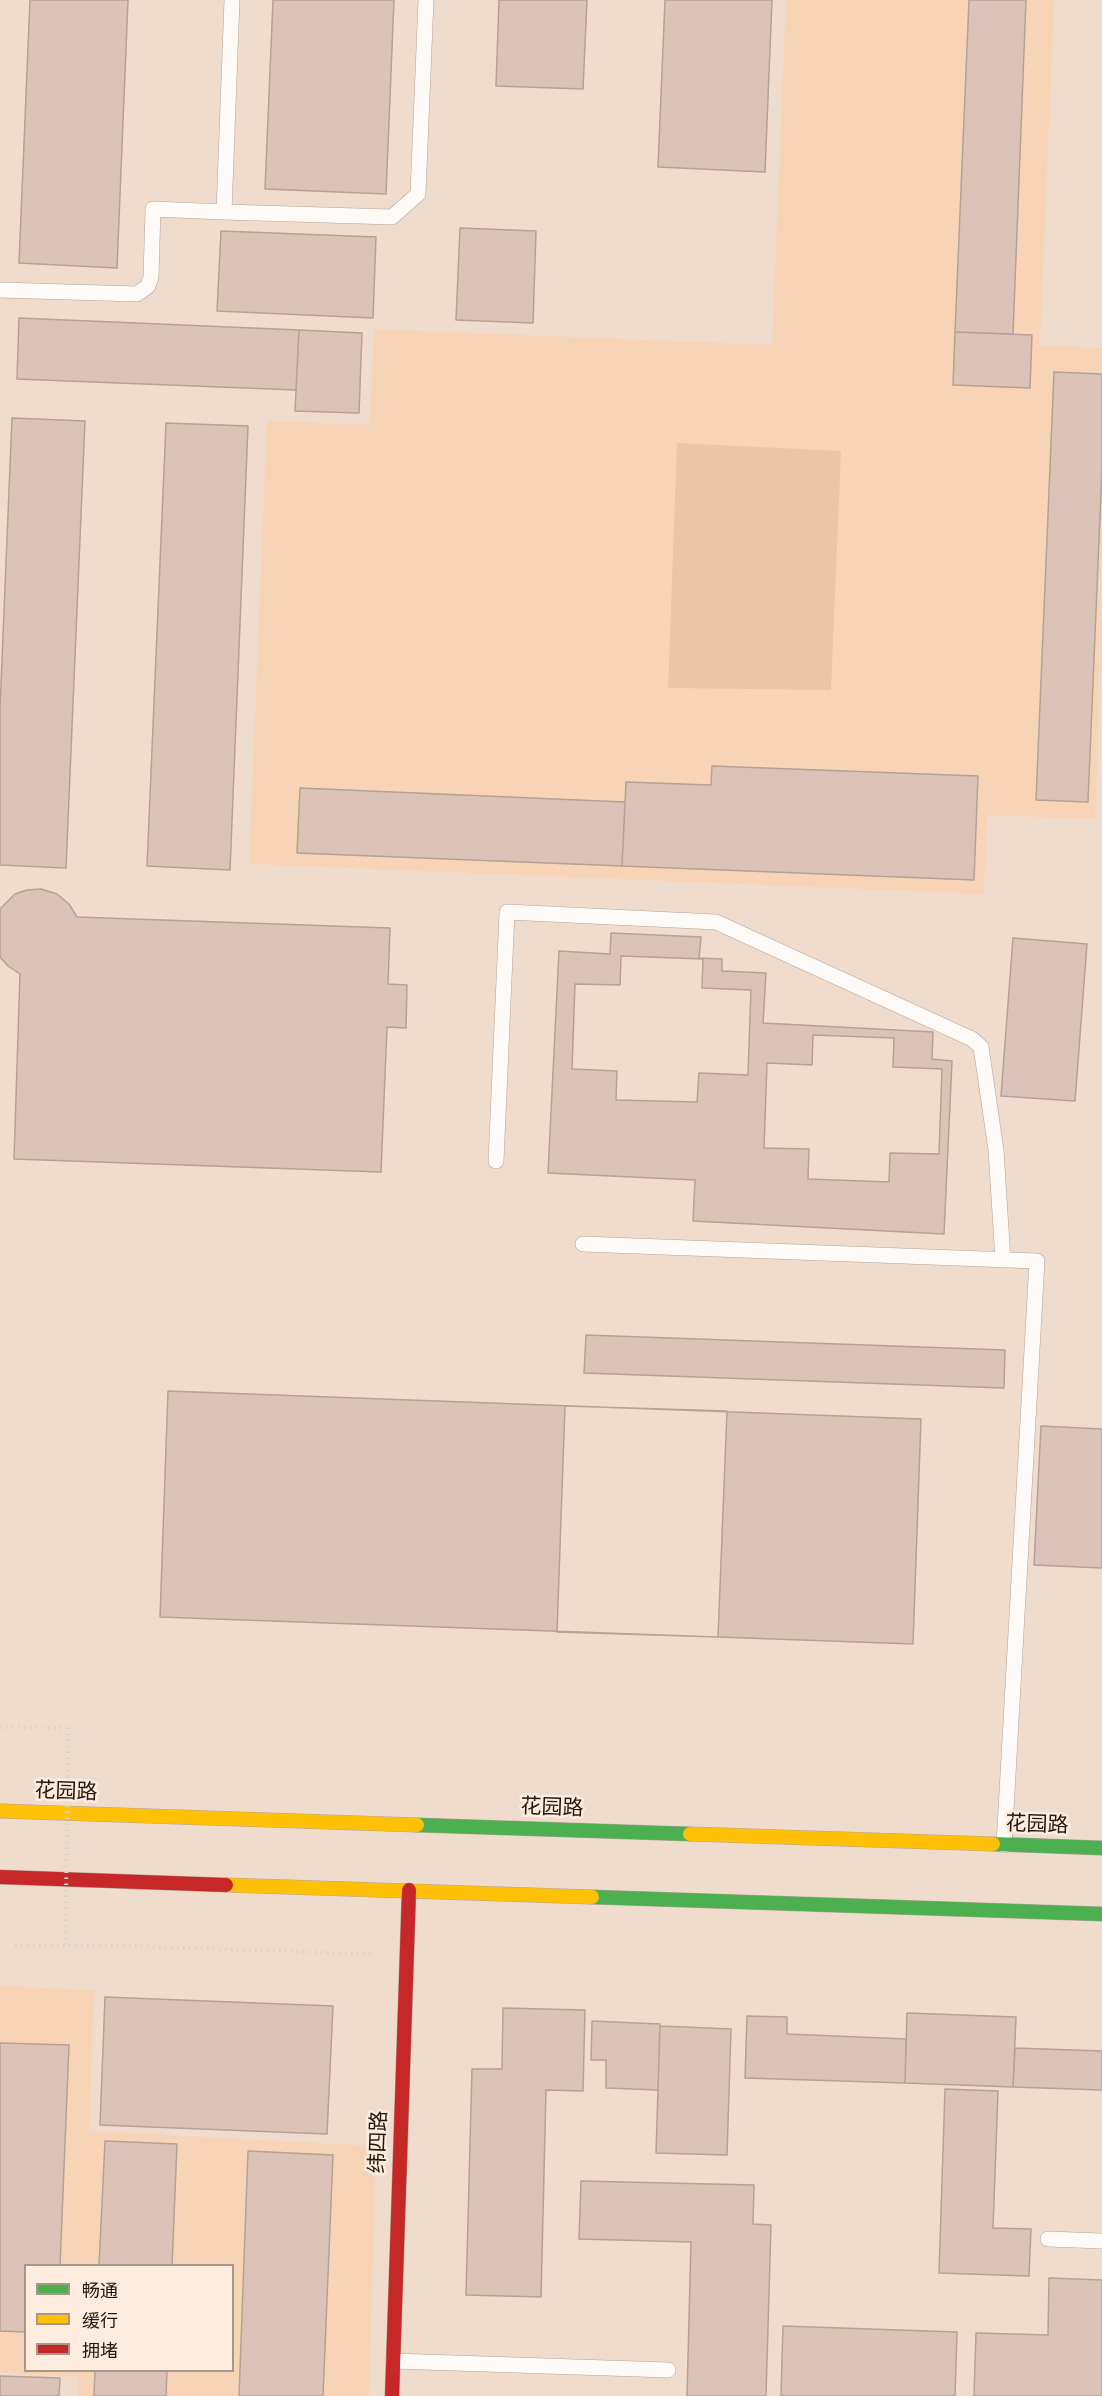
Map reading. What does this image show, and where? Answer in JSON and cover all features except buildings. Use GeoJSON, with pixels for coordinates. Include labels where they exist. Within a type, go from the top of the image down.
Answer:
{"type":"FeatureCollection","features":[{"type":"Feature","properties":{"kind":"main road","name":"花园路"},"geometry":{"type":"LineString","coordinates":[[0,1811],[1102,1848]]}},
{"type":"Feature","properties":{"kind":"main road"},"geometry":{"type":"LineString","coordinates":[[0,1877],[1102,1914]]}},
{"type":"Feature","properties":{"kind":"main road","name":"纬四路"},"geometry":{"type":"LineString","coordinates":[[392,2396],[409,1890]]}},
{"type":"Feature","properties":{"kind":"lane"},"geometry":{"type":"LineString","coordinates":[[224,212],[232,0]]}},
{"type":"Feature","properties":{"kind":"lane"},"geometry":{"type":"LineString","coordinates":[[0,290],[137,294],[148,286],[151,277],[153,209],[392,217],[418,194],[426,0]]}},
{"type":"Feature","properties":{"kind":"lane"},"geometry":{"type":"LineString","coordinates":[[496,1161],[507,912],[716,922],[972,1038],[981,1047],[996,1150],[1003,1260]]}},
{"type":"Feature","properties":{"kind":"lane"},"geometry":{"type":"LineString","coordinates":[[583,1244],[1037,1261],[1004,1845]]}},
{"type":"Feature","properties":{"kind":"lane"},"geometry":{"type":"LineString","coordinates":[[1048,2239],[1102,2241]]}},
{"type":"Feature","properties":{"kind":"lane"},"geometry":{"type":"LineString","coordinates":[[393,2361],[668,2370]]}},
{"type":"Feature","properties":{"kind":"path"},"geometry":{"type":"LineString","coordinates":[[0,1727],[69,1728],[65,1945]]}},
{"type":"Feature","properties":{"kind":"path"},"geometry":{"type":"LineString","coordinates":[[15,1945],[407,1955]]}},
{"type":"Feature","properties":{"kind":"shaded area"},"geometry":{"type":"Polygon","coordinates":[[[786,0],[1054,0],[1040,345],[1102,348],[1102,639],[1095,819],[987,815],[984,894],[249,864],[267,421],[370,425],[374,329],[772,345],[786,0]]]}},
{"type":"Feature","properties":{"kind":"shaded area"},"geometry":{"type":"Polygon","coordinates":[[[677,443],[841,451],[831,690],[668,688],[677,443]]]}},
{"type":"Feature","properties":{"kind":"shaded area"},"geometry":{"type":"Polygon","coordinates":[[[0,1986],[94,1990],[89,2131],[376,2146],[369,2396],[78,2396],[79,2377],[0,2373],[0,1986]]]}},
{"type":"Feature","properties":{"kind":"traffic: fast"},"geometry":{"type":"LineString","coordinates":[[417,1825],[690,1834]]}},
{"type":"Feature","properties":{"kind":"traffic: fast"},"geometry":{"type":"LineString","coordinates":[[993,1844],[1102,1848]]}},
{"type":"Feature","properties":{"kind":"traffic: fast"},"geometry":{"type":"LineString","coordinates":[[592,1897],[1102,1914]]}},
{"type":"Feature","properties":{"kind":"traffic: slow"},"geometry":{"type":"LineString","coordinates":[[0,1811],[417,1825]]}},
{"type":"Feature","properties":{"kind":"traffic: slow"},"geometry":{"type":"LineString","coordinates":[[690,1834],[993,1844]]}},
{"type":"Feature","properties":{"kind":"traffic: slow"},"geometry":{"type":"LineString","coordinates":[[226,1885],[592,1897]]}},
{"type":"Feature","properties":{"kind":"traffic: jam"},"geometry":{"type":"LineString","coordinates":[[0,1877],[226,1885]]}},
{"type":"Feature","properties":{"kind":"traffic: jam"},"geometry":{"type":"LineString","coordinates":[[392,2396],[409,1890]]}}]}
